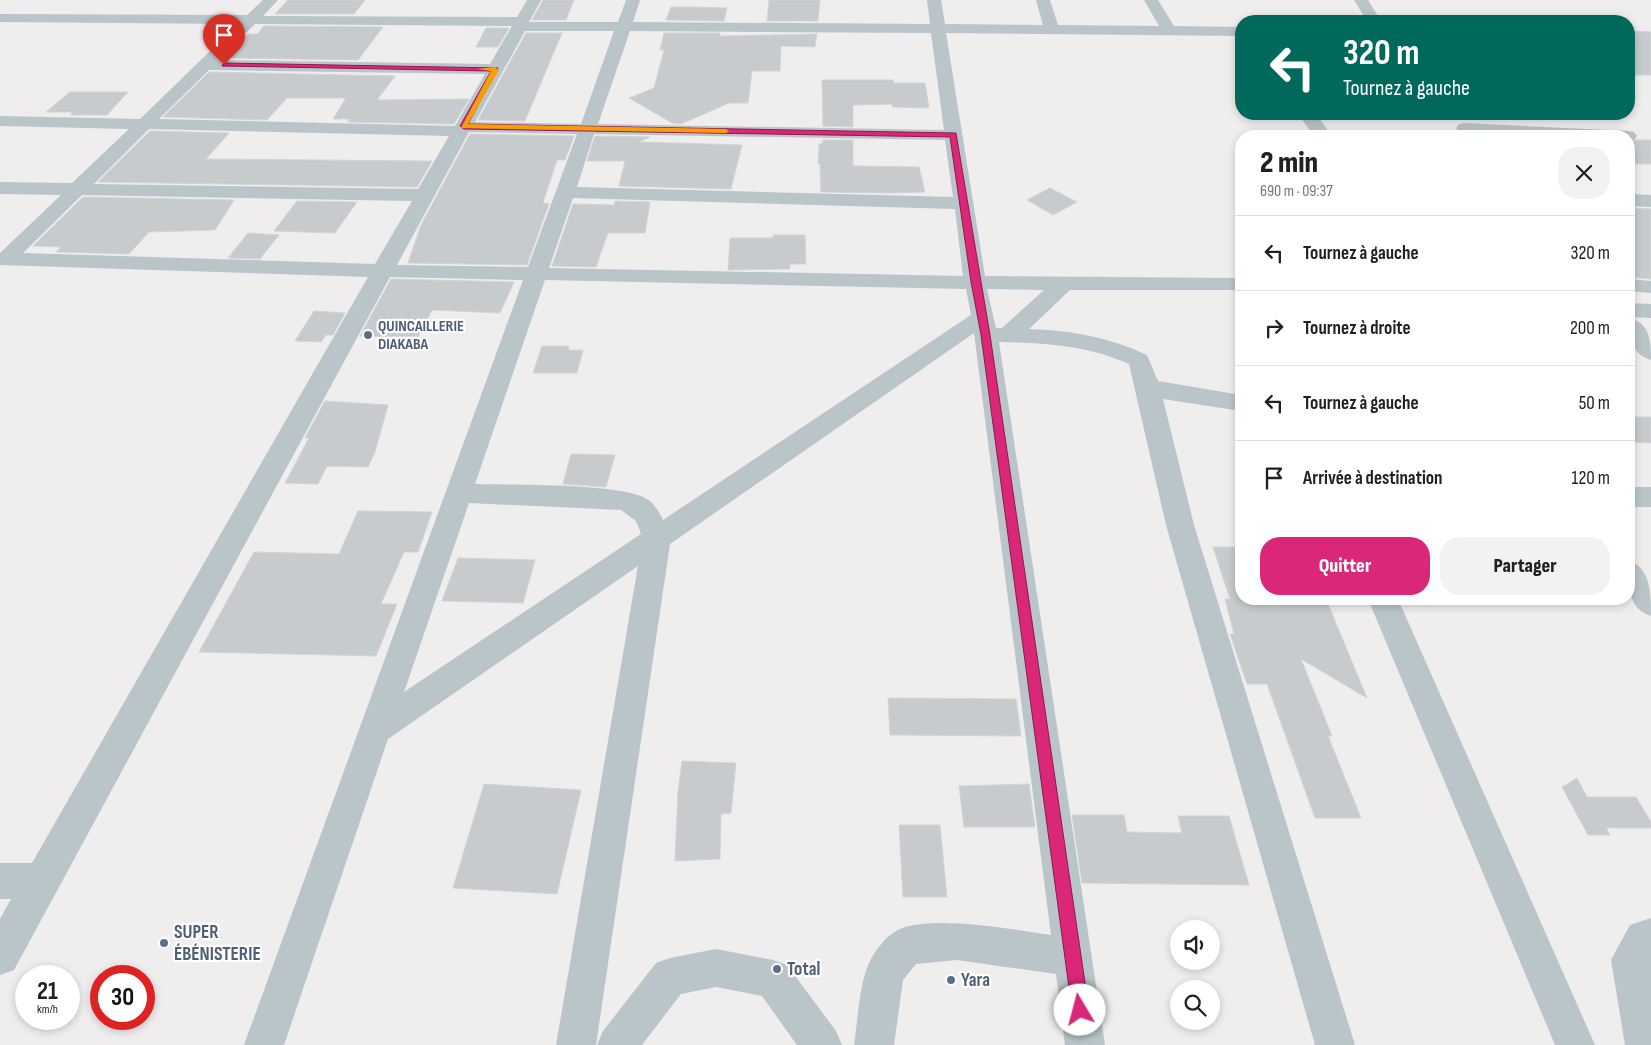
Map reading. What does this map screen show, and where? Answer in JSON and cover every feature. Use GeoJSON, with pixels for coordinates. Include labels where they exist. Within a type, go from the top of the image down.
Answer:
{"type":"FeatureCollection","features":[{"type":"Feature","properties":{"kind":"street"},"geometry":{"type":"LineString","coordinates":[[3,259],[271,0]]}},
{"type":"Feature","properties":{"kind":"street"},"geometry":{"type":"LineString","coordinates":[[264,1045],[634,0]]}},
{"type":"Feature","properties":{"kind":"street"},"geometry":{"type":"LineString","coordinates":[[934,0],[975,282],[992,329],[1073,958],[1086,1045]]}},
{"type":"Feature","properties":{"kind":"street"},"geometry":{"type":"LineString","coordinates":[[1043,0],[1052,30]]}},
{"type":"Feature","properties":{"kind":"street"},"geometry":{"type":"LineString","coordinates":[[1151,0],[1169,30]]}},
{"type":"Feature","properties":{"kind":"street"},"geometry":{"type":"LineString","coordinates":[[1361,0],[1370,15]]}},
{"type":"Feature","properties":{"kind":"street"},"geometry":{"type":"LineString","coordinates":[[359,21],[371,7]]}},
{"type":"Feature","properties":{"kind":"street"},"geometry":{"type":"LineString","coordinates":[[412,21],[422,7]]}},
{"type":"Feature","properties":{"kind":"street"},"geometry":{"type":"LineString","coordinates":[[0,18],[412,21],[525,16],[624,26],[1235,31]]}},
{"type":"Feature","properties":{"kind":"street"},"geometry":{"type":"LineString","coordinates":[[0,956],[525,16]]}},
{"type":"Feature","properties":{"kind":"street"},"geometry":{"type":"LineString","coordinates":[[205,65],[495,70]]}},
{"type":"Feature","properties":{"kind":"street"},"geometry":{"type":"LineString","coordinates":[[1457,120],[1466,130]]}},
{"type":"Feature","properties":{"kind":"street"},"geometry":{"type":"LineString","coordinates":[[0,121],[954,135]]}},
{"type":"Feature","properties":{"kind":"street"},"geometry":{"type":"LineString","coordinates":[[0,188],[425,195]]}},
{"type":"Feature","properties":{"kind":"street"},"geometry":{"type":"LineString","coordinates":[[566,192],[964,203]]}},
{"type":"Feature","properties":{"kind":"street"},"geometry":{"type":"LineString","coordinates":[[1635,200],[1651,201]]}},
{"type":"Feature","properties":{"kind":"street"},"geometry":{"type":"LineString","coordinates":[[3,259],[383,271],[1064,284],[1235,284]]}},
{"type":"Feature","properties":{"kind":"street"},"geometry":{"type":"LineString","coordinates":[[375,730],[657,539],[1064,284]]}},
{"type":"Feature","properties":{"kind":"street"},"geometry":{"type":"LineString","coordinates":[[1635,286],[1651,286]]}},
{"type":"Feature","properties":{"kind":"street"},"geometry":{"type":"LineString","coordinates":[[1635,310],[1651,311]]}},
{"type":"Feature","properties":{"kind":"street"},"geometry":{"type":"LineString","coordinates":[[992,329],[1063,337],[1118,348],[1139,360],[1148,388],[1180,525],[1335,1045]]}},
{"type":"Feature","properties":{"kind":"street"},"geometry":{"type":"LineString","coordinates":[[1635,332],[1651,352]]}},
{"type":"Feature","properties":{"kind":"street"},"geometry":{"type":"LineString","coordinates":[[1148,388],[1235,402]]}},
{"type":"Feature","properties":{"kind":"street"},"geometry":{"type":"LineString","coordinates":[[459,493],[623,500],[637,504],[644,510],[657,539],[576,1045]]}},
{"type":"Feature","properties":{"kind":"street"},"geometry":{"type":"LineString","coordinates":[[1635,497],[1651,497]]}},
{"type":"Feature","properties":{"kind":"street"},"geometry":{"type":"LineString","coordinates":[[1635,581],[1651,604]]}},
{"type":"Feature","properties":{"kind":"street"},"geometry":{"type":"LineString","coordinates":[[1387,605],[1575,1045]]}},
{"type":"Feature","properties":{"kind":"street"},"geometry":{"type":"LineString","coordinates":[[0,881],[42,881]]}},
{"type":"Feature","properties":{"kind":"street"},"geometry":{"type":"LineString","coordinates":[[1645,1045],[1630,960],[1643,938],[1651,937]]}},
{"type":"Feature","properties":{"kind":"street"},"geometry":{"type":"LineString","coordinates":[[874,1045],[885,972],[906,946],[957,941],[1073,958]]}},
{"type":"Feature","properties":{"kind":"street"},"geometry":{"type":"LineString","coordinates":[[617,1045],[670,977],[716,968],[773,979],[822,1045]]}},
{"type":"Feature","properties":{"kind":"building"},"geometry":{"type":"Polygon","coordinates":[[[288,0],[365,0],[354,14],[275,14],[288,0]]]}},
{"type":"Feature","properties":{"kind":"building"},"geometry":{"type":"Polygon","coordinates":[[[543,0],[574,0],[566,20],[532,20],[543,0]]]}},
{"type":"Feature","properties":{"kind":"building"},"geometry":{"type":"Polygon","coordinates":[[[769,0],[820,0],[818,21],[767,21],[769,0]]]}},
{"type":"Feature","properties":{"kind":"building"},"geometry":{"type":"Polygon","coordinates":[[[671,7],[727,8],[724,21],[666,20],[671,7]]]}},
{"type":"Feature","properties":{"kind":"building"},"geometry":{"type":"Polygon","coordinates":[[[264,26],[383,27],[358,60],[225,58],[248,34],[257,34],[264,26]]]}},
{"type":"Feature","properties":{"kind":"building"},"geometry":{"type":"Polygon","coordinates":[[[486,28],[509,28],[498,47],[476,47],[486,28]]]}},
{"type":"Feature","properties":{"kind":"building"},"geometry":{"type":"Polygon","coordinates":[[[1635,31],[1651,32],[1651,75],[1635,75],[1635,31]]]}},
{"type":"Feature","properties":{"kind":"building"},"geometry":{"type":"Polygon","coordinates":[[[526,33],[562,33],[525,121],[478,120],[526,33]]]}},
{"type":"Feature","properties":{"kind":"building"},"geometry":{"type":"Polygon","coordinates":[[[664,33],[720,33],[720,36],[817,34],[815,47],[781,46],[780,71],[752,71],[748,103],[729,103],[681,124],[672,123],[629,98],[654,88],[664,50],[660,50],[664,33]]]}},
{"type":"Feature","properties":{"kind":"building"},"geometry":{"type":"Polygon","coordinates":[[[209,72],[395,76],[377,100],[469,99],[454,124],[348,122],[350,119],[333,119],[346,98],[287,98],[267,120],[163,117],[209,72]]]}},
{"type":"Feature","properties":{"kind":"building"},"geometry":{"type":"Polygon","coordinates":[[[822,80],[893,80],[894,83],[925,83],[929,108],[892,107],[892,104],[853,105],[853,127],[823,126],[822,80]]]}},
{"type":"Feature","properties":{"kind":"building"},"geometry":{"type":"Polygon","coordinates":[[[70,92],[128,92],[107,115],[70,115],[73,112],[46,112],[70,92]]]}},
{"type":"Feature","properties":{"kind":"building"},"geometry":{"type":"Polygon","coordinates":[[[150,131],[229,133],[206,159],[432,161],[417,187],[98,182],[150,131]]]}},
{"type":"Feature","properties":{"kind":"building"},"geometry":{"type":"Polygon","coordinates":[[[470,134],[574,136],[565,160],[557,160],[543,203],[549,204],[527,265],[408,263],[421,225],[470,134]]]}},
{"type":"Feature","properties":{"kind":"building"},"geometry":{"type":"Polygon","coordinates":[[[595,136],[650,137],[638,142],[742,145],[731,189],[619,186],[625,161],[587,161],[595,136]]]}},
{"type":"Feature","properties":{"kind":"building"},"geometry":{"type":"Polygon","coordinates":[[[823,140],[853,140],[853,166],[919,167],[925,192],[821,192],[820,164],[818,164],[819,144],[822,144],[823,140]]]}},
{"type":"Feature","properties":{"kind":"building"},"geometry":{"type":"Polygon","coordinates":[[[1635,140],[1651,140],[1651,164],[1635,164],[1635,140]]]}},
{"type":"Feature","properties":{"kind":"building"},"geometry":{"type":"Polygon","coordinates":[[[1050,188],[1077,202],[1053,215],[1027,200],[1050,188]]]}},
{"type":"Feature","properties":{"kind":"building"},"geometry":{"type":"Polygon","coordinates":[[[83,197],[234,200],[215,230],[149,232],[129,254],[56,252],[61,247],[33,246],[83,197]]]}},
{"type":"Feature","properties":{"kind":"building"},"geometry":{"type":"Polygon","coordinates":[[[297,201],[357,202],[335,233],[274,231],[297,201]]]}},
{"type":"Feature","properties":{"kind":"building"},"geometry":{"type":"Polygon","coordinates":[[[615,201],[650,202],[645,233],[608,233],[596,267],[552,266],[573,204],[614,205],[615,201]]]}},
{"type":"Feature","properties":{"kind":"building"},"geometry":{"type":"Polygon","coordinates":[[[1635,208],[1651,209],[1651,279],[1635,278],[1635,208]]]}},
{"type":"Feature","properties":{"kind":"building"},"geometry":{"type":"Polygon","coordinates":[[[248,233],[279,235],[260,259],[228,258],[248,233]]]}},
{"type":"Feature","properties":{"kind":"building"},"geometry":{"type":"Polygon","coordinates":[[[773,235],[805,235],[806,264],[790,264],[790,269],[728,270],[730,238],[773,238],[773,235]]]}},
{"type":"Feature","properties":{"kind":"building"},"geometry":{"type":"Polygon","coordinates":[[[391,279],[514,282],[500,313],[432,310],[418,337],[360,336],[391,279]]]}},
{"type":"Feature","properties":{"kind":"building"},"geometry":{"type":"Polygon","coordinates":[[[314,311],[345,313],[333,335],[326,335],[321,342],[295,341],[314,311]]]}},
{"type":"Feature","properties":{"kind":"building"},"geometry":{"type":"Polygon","coordinates":[[[542,346],[569,346],[568,350],[583,350],[577,373],[533,373],[542,346]]]}},
{"type":"Feature","properties":{"kind":"building"},"geometry":{"type":"Polygon","coordinates":[[[325,401],[388,405],[375,452],[368,467],[327,466],[318,484],[285,483],[309,438],[305,438],[325,401]]]}},
{"type":"Feature","properties":{"kind":"building"},"geometry":{"type":"Polygon","coordinates":[[[1635,417],[1651,417],[1651,443],[1635,442],[1635,417]]]}},
{"type":"Feature","properties":{"kind":"building"},"geometry":{"type":"Polygon","coordinates":[[[571,454],[615,455],[606,487],[563,484],[571,454]]]}},
{"type":"Feature","properties":{"kind":"building"},"geometry":{"type":"Polygon","coordinates":[[[358,511],[432,512],[418,552],[404,552],[381,604],[397,604],[376,656],[199,652],[254,552],[339,554],[358,511]]]}},
{"type":"Feature","properties":{"kind":"building"},"geometry":{"type":"Polygon","coordinates":[[[1213,547],[1235,547],[1235,605],[1328,605],[1367,698],[1301,659],[1332,736],[1328,736],[1361,818],[1315,818],[1267,684],[1247,684],[1230,634],[1234,634],[1225,599],[1230,599],[1213,547]]]}},
{"type":"Feature","properties":{"kind":"building"},"geometry":{"type":"Polygon","coordinates":[[[458,558],[535,560],[523,603],[442,601],[458,558]]]}},
{"type":"Feature","properties":{"kind":"building"},"geometry":{"type":"Polygon","coordinates":[[[888,698],[1016,699],[1021,736],[890,735],[888,698]]]}},
{"type":"Feature","properties":{"kind":"building"},"geometry":{"type":"Polygon","coordinates":[[[682,761],[736,763],[731,813],[721,814],[720,859],[675,861],[678,792],[682,761]]]}},
{"type":"Feature","properties":{"kind":"building"},"geometry":{"type":"Polygon","coordinates":[[[1577,778],[1587,797],[1636,797],[1651,822],[1651,828],[1606,828],[1610,835],[1588,835],[1562,787],[1577,778]]]}},
{"type":"Feature","properties":{"kind":"building"},"geometry":{"type":"Polygon","coordinates":[[[484,784],[581,790],[557,894],[453,888],[484,784]]]}},
{"type":"Feature","properties":{"kind":"building"},"geometry":{"type":"Polygon","coordinates":[[[1029,784],[1035,827],[964,827],[959,786],[1029,784]]]}},
{"type":"Feature","properties":{"kind":"building"},"geometry":{"type":"Polygon","coordinates":[[[1072,815],[1124,815],[1127,832],[1182,833],[1178,816],[1229,816],[1249,885],[1082,883],[1072,815]]]}},
{"type":"Feature","properties":{"kind":"building"},"geometry":{"type":"Polygon","coordinates":[[[899,825],[940,825],[947,897],[903,897],[899,825]]]}},
{"type":"Feature","properties":{"kind":"slow traffic"},"geometry":{"type":"LineString","coordinates":[[481,69],[495,70],[464,126],[726,131]]}},
{"type":"Feature","properties":{"kind":"place","name":"QUINCAILLERIE DIAKABA"},"geometry":{"type":"Point","coordinates":[368,335]}},
{"type":"Feature","properties":{"kind":"place","name":"SUPER ÉBÉNISTERIE"},"geometry":{"type":"Point","coordinates":[164,943]}},
{"type":"Feature","properties":{"kind":"place","name":"Total"},"geometry":{"type":"Point","coordinates":[777,969]}},
{"type":"Feature","properties":{"kind":"place","name":"Yara"},"geometry":{"type":"Point","coordinates":[951,980]}},
{"type":"Feature","properties":{"kind":"route"},"geometry":{"type":"LineString","coordinates":[[224,65],[495,70],[464,126],[954,135],[975,282],[986,335],[1080,1010]]}}]}
